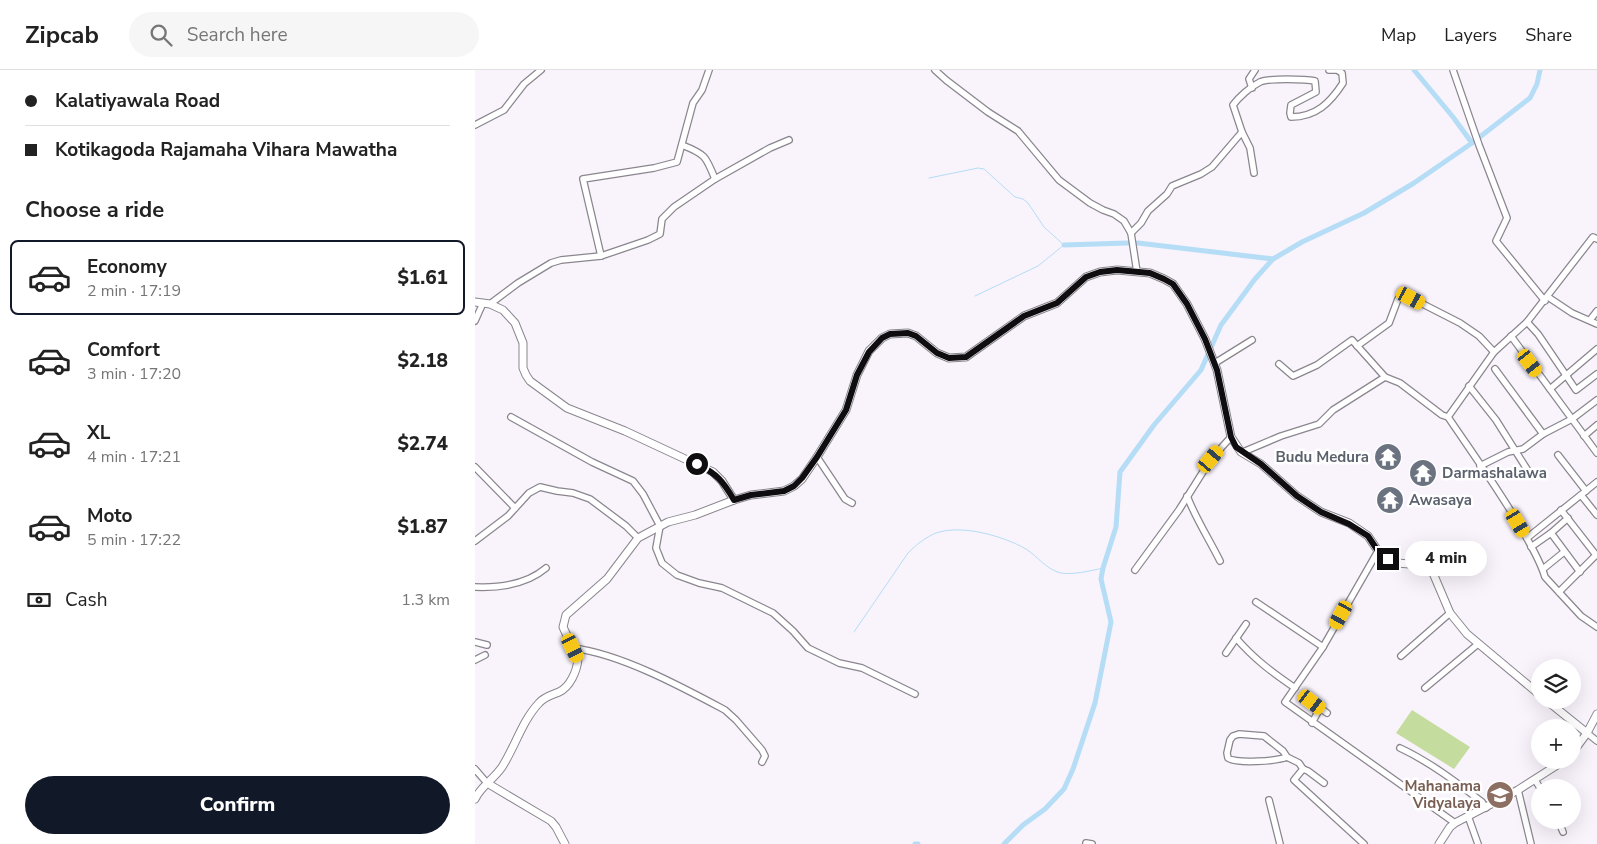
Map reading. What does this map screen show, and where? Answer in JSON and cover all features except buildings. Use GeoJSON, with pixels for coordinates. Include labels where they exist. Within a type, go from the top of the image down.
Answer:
{"type":"FeatureCollection","features":[{"type":"Feature","properties":{"kind":"street"},"geometry":{"type":"LineString","coordinates":[[475,125],[504,110],[524,84],[541,70]]}},
{"type":"Feature","properties":{"kind":"street"},"geometry":{"type":"LineString","coordinates":[[601,256],[583,179],[654,168],[677,162],[693,103],[702,90],[709,70]]}},
{"type":"Feature","properties":{"kind":"street"},"geometry":{"type":"LineString","coordinates":[[935,70],[1017,131],[1059,180],[1090,204],[1114,214],[1124,221],[1131,233],[1137,272]]}},
{"type":"Feature","properties":{"kind":"street"},"geometry":{"type":"LineString","coordinates":[[1252,88],[1249,79],[1255,70]]}},
{"type":"Feature","properties":{"kind":"street"},"geometry":{"type":"LineString","coordinates":[[1254,173],[1250,148],[1242,132],[1233,105],[1238,98],[1261,82],[1307,79],[1315,81],[1316,92],[1291,105],[1291,117],[1302,117],[1318,112],[1333,99],[1343,83],[1342,73],[1337,70],[1329,70]]}},
{"type":"Feature","properties":{"kind":"street"},"geometry":{"type":"LineString","coordinates":[[1453,70],[1507,218],[1496,240],[1546,299],[1597,324]]}},
{"type":"Feature","properties":{"kind":"street"},"geometry":{"type":"LineString","coordinates":[[1131,233],[1141,223],[1148,211],[1167,194],[1172,186],[1201,174],[1212,167],[1242,132]]}},
{"type":"Feature","properties":{"kind":"street"},"geometry":{"type":"LineString","coordinates":[[475,321],[487,303],[551,263],[561,260],[601,256],[649,240],[660,234],[662,219],[674,207],[715,179],[770,148],[789,140]]}},
{"type":"Feature","properties":{"kind":"street"},"geometry":{"type":"LineString","coordinates":[[682,145],[696,150],[707,160],[715,179]]}},
{"type":"Feature","properties":{"kind":"street"},"geometry":{"type":"LineString","coordinates":[[1448,418],[1493,352],[1527,322],[1561,277],[1596,236]]}},
{"type":"Feature","properties":{"kind":"street"},"geometry":{"type":"LineString","coordinates":[[475,800],[487,782],[494,777],[503,765],[524,724],[539,702],[550,695],[562,691],[572,679],[579,660],[563,627],[566,615],[607,579],[638,538],[668,522],[695,515],[734,500],[751,495],[784,491],[794,486],[817,457],[846,410],[857,375],[869,352],[882,338],[890,334],[908,333],[916,336],[937,353],[949,358],[966,357],[1024,316],[1057,303],[1086,277],[1100,272],[1117,270],[1150,273],[1173,284],[1187,304],[1215,363],[1231,437],[1236,447],[1261,464],[1297,496],[1321,512],[1349,524],[1368,536],[1378,551],[1388,559],[1398,564],[1430,566],[1450,613],[1467,634],[1531,688]]}},
{"type":"Feature","properties":{"kind":"street"},"geometry":{"type":"LineString","coordinates":[[1357,346],[1389,323],[1398,299],[1404,297],[1411,298],[1460,323],[1479,336],[1493,352]]}},
{"type":"Feature","properties":{"kind":"street"},"geometry":{"type":"LineString","coordinates":[[475,302],[487,303],[503,310],[515,323],[523,343],[523,368],[530,381],[567,408],[625,431],[713,472],[723,481],[734,500]]}},
{"type":"Feature","properties":{"kind":"street"},"geometry":{"type":"LineString","coordinates":[[1589,320],[1597,311]]}},
{"type":"Feature","properties":{"kind":"street"},"geometry":{"type":"LineString","coordinates":[[1527,322],[1538,334],[1576,390],[1597,374]]}},
{"type":"Feature","properties":{"kind":"street"},"geometry":{"type":"LineString","coordinates":[[1511,336],[1597,453]]}},
{"type":"Feature","properties":{"kind":"street"},"geometry":{"type":"LineString","coordinates":[[1215,363],[1252,340]]}},
{"type":"Feature","properties":{"kind":"street"},"geometry":{"type":"LineString","coordinates":[[1279,364],[1293,376],[1317,366],[1352,340],[1385,377],[1400,383],[1448,418],[1501,494],[1527,538],[1543,569],[1545,577],[1581,616],[1597,627]]}},
{"type":"Feature","properties":{"kind":"street"},"geometry":{"type":"LineString","coordinates":[[1550,389],[1597,349]]}},
{"type":"Feature","properties":{"kind":"street"},"geometry":{"type":"LineString","coordinates":[[1495,369],[1543,434]]}},
{"type":"Feature","properties":{"kind":"street"},"geometry":{"type":"LineString","coordinates":[[1243,452],[1281,436],[1319,424],[1333,410],[1385,377]]}},
{"type":"Feature","properties":{"kind":"street"},"geometry":{"type":"LineString","coordinates":[[1469,386],[1496,420],[1530,474]]}},
{"type":"Feature","properties":{"kind":"street"},"geometry":{"type":"LineString","coordinates":[[1481,466],[1515,449],[1523,449],[1543,434],[1572,419],[1597,400]]}},
{"type":"Feature","properties":{"kind":"street"},"geometry":{"type":"LineString","coordinates":[[511,417],[592,462],[633,481],[643,494],[660,526],[656,548],[663,563],[677,575],[699,583],[722,588],[739,596],[773,613],[808,648],[839,663],[862,668],[915,694]]}},
{"type":"Feature","properties":{"kind":"street"},"geometry":{"type":"LineString","coordinates":[[1584,436],[1597,425]]}},
{"type":"Feature","properties":{"kind":"street"},"geometry":{"type":"LineString","coordinates":[[1135,570],[1179,510],[1211,459],[1231,437]]}},
{"type":"Feature","properties":{"kind":"street"},"geometry":{"type":"LineString","coordinates":[[1558,455],[1597,515]]}},
{"type":"Feature","properties":{"kind":"street"},"geometry":{"type":"LineString","coordinates":[[817,457],[845,499],[852,503]]}},
{"type":"Feature","properties":{"kind":"street"},"geometry":{"type":"LineString","coordinates":[[475,466],[515,508]]}},
{"type":"Feature","properties":{"kind":"street"},"geometry":{"type":"LineString","coordinates":[[1527,538],[1597,482]]}},
{"type":"Feature","properties":{"kind":"street"},"geometry":{"type":"LineString","coordinates":[[475,541],[508,516],[529,493],[540,487],[573,492],[590,499],[626,526],[638,538]]}},
{"type":"Feature","properties":{"kind":"street"},"geometry":{"type":"LineString","coordinates":[[1187,496],[1199,525],[1210,540],[1220,561]]}},
{"type":"Feature","properties":{"kind":"street"},"geometry":{"type":"LineString","coordinates":[[1559,592],[1596,555],[1561,510]]}},
{"type":"Feature","properties":{"kind":"street"},"geometry":{"type":"LineString","coordinates":[[1531,547],[1551,533],[1567,518]]}},
{"type":"Feature","properties":{"kind":"street"},"geometry":{"type":"LineString","coordinates":[[1551,533],[1580,572]]}},
{"type":"Feature","properties":{"kind":"street"},"geometry":{"type":"LineString","coordinates":[[1378,551],[1323,647],[1285,702],[1455,823]]}},
{"type":"Feature","properties":{"kind":"street"},"geometry":{"type":"LineString","coordinates":[[1543,569],[1564,552]]}},
{"type":"Feature","properties":{"kind":"street"},"geometry":{"type":"LineString","coordinates":[[475,588],[515,585],[538,575],[546,568]]}},
{"type":"Feature","properties":{"kind":"street"},"geometry":{"type":"LineString","coordinates":[[1256,602],[1323,647]]}},
{"type":"Feature","properties":{"kind":"street"},"geometry":{"type":"LineString","coordinates":[[1401,656],[1450,613]]}},
{"type":"Feature","properties":{"kind":"street"},"geometry":{"type":"LineString","coordinates":[[1226,653],[1246,624]]}},
{"type":"Feature","properties":{"kind":"street"},"geometry":{"type":"LineString","coordinates":[[1236,638],[1265,668],[1295,688]]}},
{"type":"Feature","properties":{"kind":"street"},"geometry":{"type":"LineString","coordinates":[[475,642],[487,645]]}},
{"type":"Feature","properties":{"kind":"street"},"geometry":{"type":"LineString","coordinates":[[1425,688],[1478,644]]}},
{"type":"Feature","properties":{"kind":"street"},"geometry":{"type":"LineString","coordinates":[[573,648],[586,650],[633,666],[725,710],[762,750],[765,756],[763,762]]}},
{"type":"Feature","properties":{"kind":"street"},"geometry":{"type":"LineString","coordinates":[[475,660],[485,655]]}},
{"type":"Feature","properties":{"kind":"street"},"geometry":{"type":"LineString","coordinates":[[1312,702],[1327,713]]}},
{"type":"Feature","properties":{"kind":"street"},"geometry":{"type":"LineString","coordinates":[[1312,723],[1320,708]]}},
{"type":"Feature","properties":{"kind":"street"},"geometry":{"type":"LineString","coordinates":[[1557,709],[1597,741]]}},
{"type":"Feature","properties":{"kind":"street"},"geometry":{"type":"LineString","coordinates":[[1581,741],[1597,714]]}},
{"type":"Feature","properties":{"kind":"street"},"geometry":{"type":"LineString","coordinates":[[1287,756],[1283,759],[1256,761],[1232,760],[1228,758],[1227,753],[1233,736],[1239,734],[1264,736],[1287,756],[1299,763],[1303,769],[1308,770],[1324,783]]}},
{"type":"Feature","properties":{"kind":"street"},"geometry":{"type":"LineString","coordinates":[[1400,748],[1421,757],[1437,768],[1482,802],[1486,808]]}},
{"type":"Feature","properties":{"kind":"street"},"geometry":{"type":"LineString","coordinates":[[475,769],[487,782],[551,822],[556,827],[565,844]]}},
{"type":"Feature","properties":{"kind":"street"},"geometry":{"type":"LineString","coordinates":[[1303,769],[1294,780],[1364,844]]}},
{"type":"Feature","properties":{"kind":"street"},"geometry":{"type":"LineString","coordinates":[[1536,779],[1552,769]]}},
{"type":"Feature","properties":{"kind":"street"},"geometry":{"type":"LineString","coordinates":[[1439,844],[1450,827],[1455,823],[1531,782]]}},
{"type":"Feature","properties":{"kind":"street"},"geometry":{"type":"LineString","coordinates":[[1518,790],[1531,844]]}},
{"type":"Feature","properties":{"kind":"street"},"geometry":{"type":"LineString","coordinates":[[1269,800],[1280,844]]}},
{"type":"Feature","properties":{"kind":"street"},"geometry":{"type":"LineString","coordinates":[[1468,816],[1478,844]]}},
{"type":"Feature","properties":{"kind":"green space"},"geometry":{"type":"Polygon","coordinates":[[[1412,710],[1470,747],[1454,769],[1396,733],[1412,710]]]}},
{"type":"Feature","properties":{"kind":"waterway"},"geometry":{"type":"LineString","coordinates":[[1414,70],[1472,143]]}},
{"type":"Feature","properties":{"kind":"waterway"},"geometry":{"type":"LineString","coordinates":[[1004,844],[1023,825],[1045,809],[1064,789],[1073,769],[1095,703],[1111,622],[1101,579],[1116,527],[1120,472],[1154,425],[1201,370],[1221,325],[1255,279],[1273,259],[1302,242],[1364,213],[1414,183],[1472,143],[1530,98],[1537,84],[1540,70]]}},
{"type":"Feature","properties":{"kind":"waterway"},"geometry":{"type":"LineString","coordinates":[[929,178],[978,168],[984,169],[1015,197],[1023,199],[1028,203],[1044,227],[1064,245],[1038,266],[975,296]]}},
{"type":"Feature","properties":{"kind":"waterway"},"geometry":{"type":"LineString","coordinates":[[1064,245],[1127,243]]}},
{"type":"Feature","properties":{"kind":"waterway"},"geometry":{"type":"LineString","coordinates":[[1138,243],[1273,259]]}},
{"type":"Feature","properties":{"kind":"waterway"},"geometry":{"type":"LineString","coordinates":[[854,632],[908,553],[936,533],[958,530],[994,536],[1017,544],[1047,566],[1061,573],[1076,573],[1103,568]]}},
{"type":"Feature","properties":{"kind":"place","name":"Budu Medura"},"geometry":{"type":"Point","coordinates":[1388,457]}},
{"type":"Feature","properties":{"kind":"place","name":"Darmashalawa"},"geometry":{"type":"Point","coordinates":[1423,473]}},
{"type":"Feature","properties":{"kind":"place","name":"Awasaya"},"geometry":{"type":"Point","coordinates":[1390,500]}},
{"type":"Feature","properties":{"kind":"place","name":"Mahanama Vidyalaya"},"geometry":{"type":"Point","coordinates":[1500,795]}},
{"type":"Feature","properties":{"kind":"route"},"geometry":{"type":"LineString","coordinates":[[697,464],[713,472],[723,481],[734,500],[751,495],[784,491],[794,486],[802,478],[817,457],[846,410],[857,375],[869,352],[882,338],[890,334],[908,333],[916,336],[937,353],[949,358],[966,357],[1024,316],[1057,303],[1086,277],[1100,272],[1117,270],[1150,273],[1173,284],[1187,304],[1205,339],[1217,370],[1231,437],[1236,447],[1261,464],[1297,496],[1321,512],[1349,524],[1368,536],[1378,551],[1388,559]]}}]}
